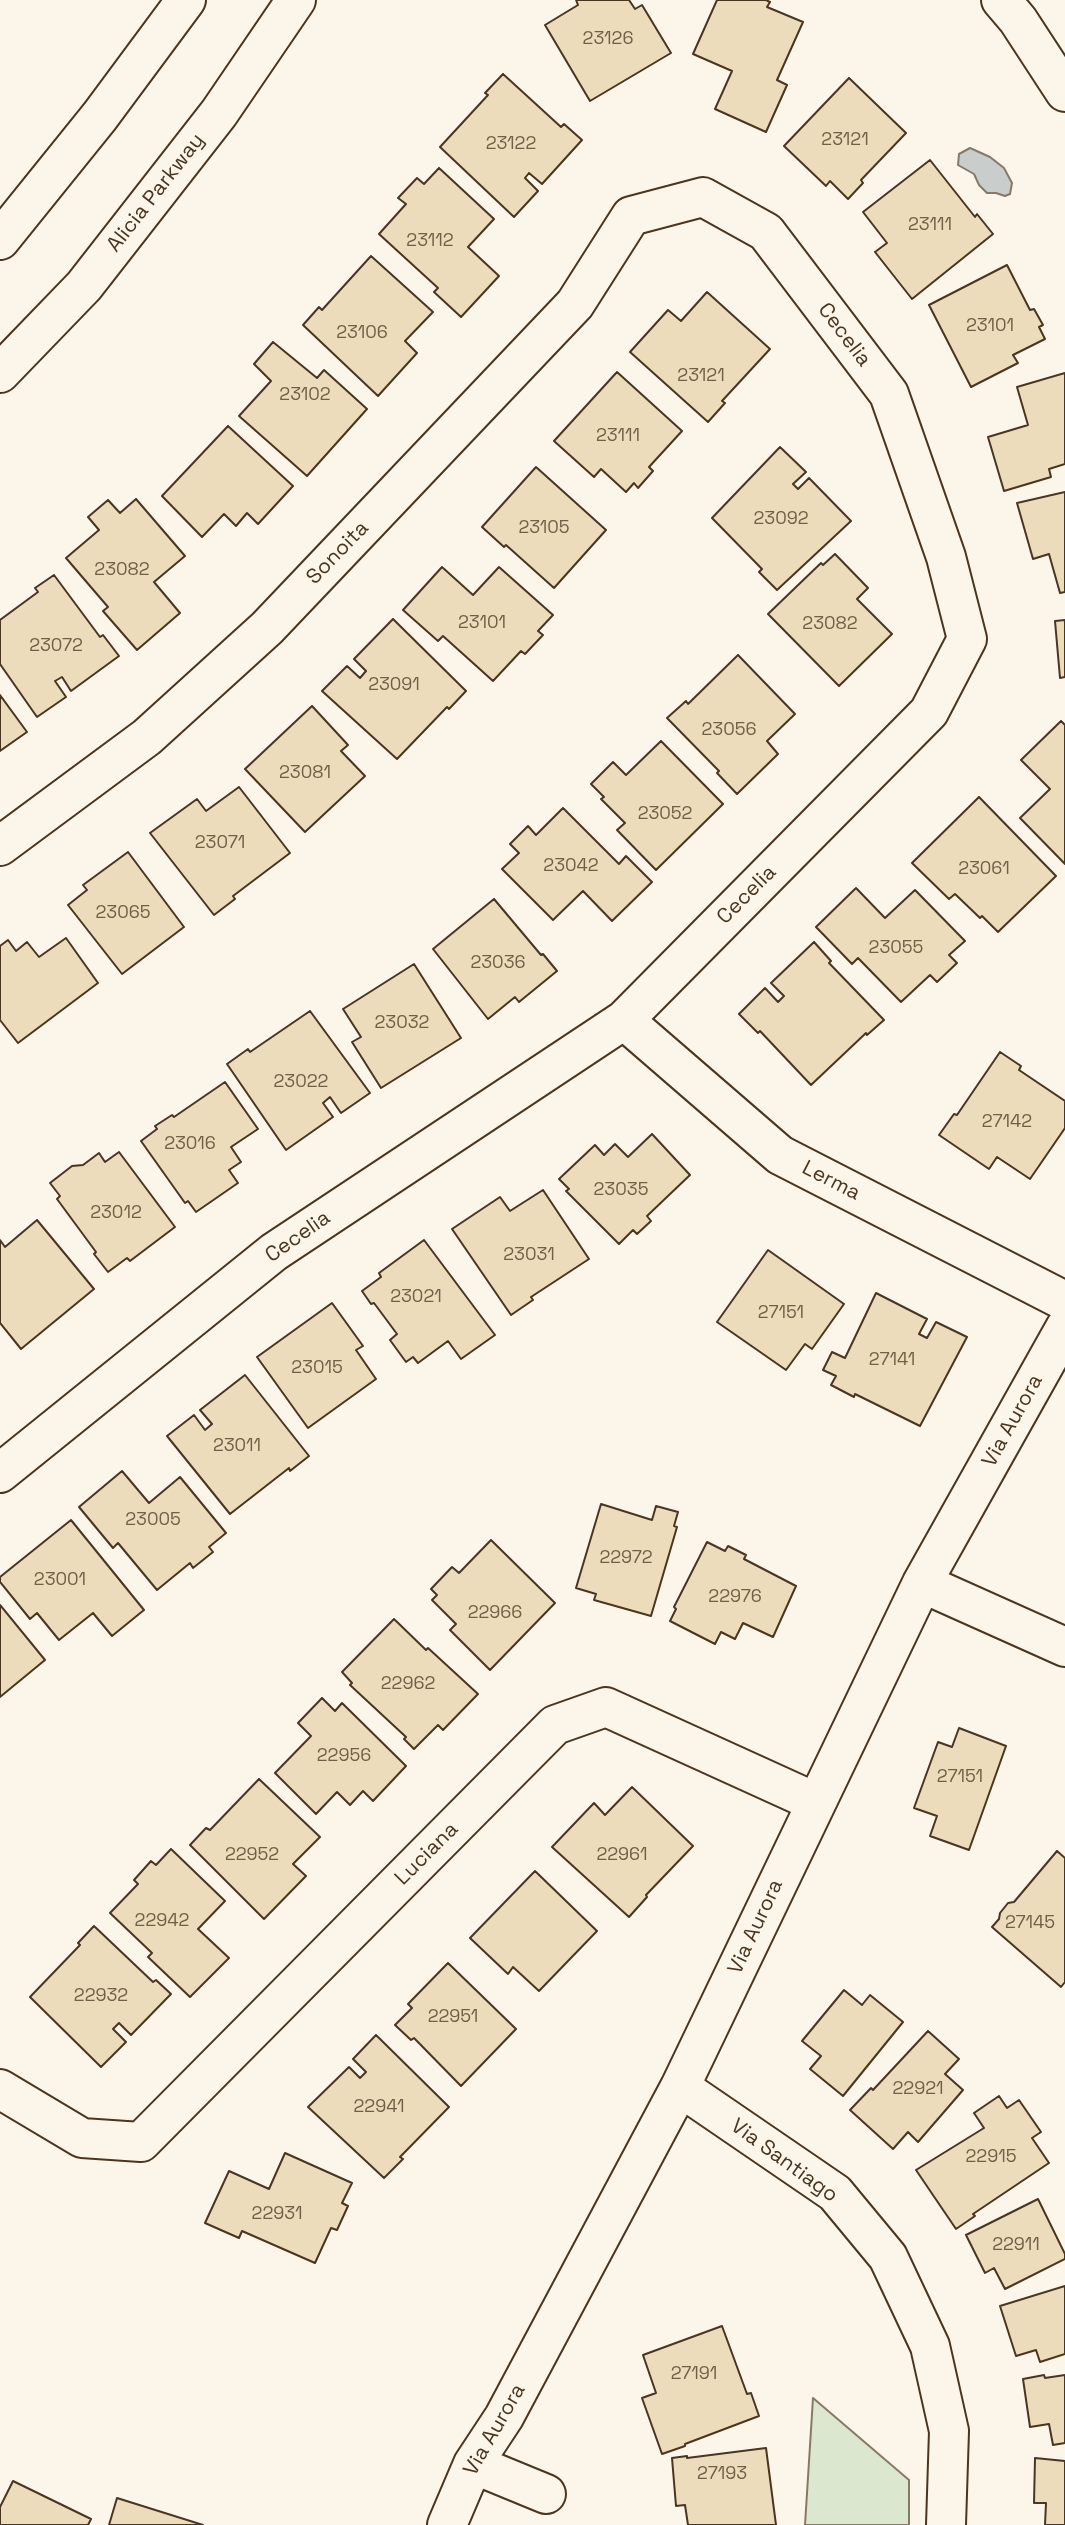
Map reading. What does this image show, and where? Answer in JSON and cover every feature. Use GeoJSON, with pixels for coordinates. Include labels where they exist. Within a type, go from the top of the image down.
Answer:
{"type":"FeatureCollection","features":[{"type":"Feature","properties":{"kind":"street"},"geometry":{"type":"LineString","coordinates":[[0,240],[100,116],[186,0]]}},
{"type":"Feature","properties":{"kind":"street","name":"Alicia Parkway"},"geometry":{"type":"LineString","coordinates":[[0,373],[84,286],[219,113],[296,0]]}},
{"type":"Feature","properties":{"kind":"street"},"geometry":{"type":"LineString","coordinates":[[1001,0],[1018,20],[1065,92]]}},
{"type":"Feature","properties":{"kind":"street","name":"Cecelia"},"geometry":{"type":"LineString","coordinates":[[0,1473],[274,1252],[624,1020],[929,712],[967,639],[946,557],[889,394],[766,232],[703,197],[631,216]]}},
{"type":"Feature","properties":{"kind":"street","name":"Sonoita"},"geometry":{"type":"LineString","coordinates":[[0,846],[147,737],[267,628],[575,304],[631,216]]}},
{"type":"Feature","properties":{"kind":"street","name":"Lerma"},"geometry":{"type":"LineString","coordinates":[[624,1020],[780,1155],[1065,1301]]}},
{"type":"Feature","properties":{"kind":"street","name":"Via Aurora"},"geometry":{"type":"LineString","coordinates":[[447,2525],[473,2464],[504,2417],[680,2087],[922,1583],[1065,1328]]}},
{"type":"Feature","properties":{"kind":"street"},"geometry":{"type":"LineString","coordinates":[[922,1583],[1065,1647]]}},
{"type":"Feature","properties":{"kind":"street","name":"Luciana"},"geometry":{"type":"LineString","coordinates":[[0,2089],[82,2138],[141,2141],[555,1725],[606,1707],[815,1802]]}},
{"type":"Feature","properties":{"kind":"street","name":"Via Santiago"},"geometry":{"type":"LineString","coordinates":[[680,2087],[835,2193],[888,2257],[930,2346],[949,2431],[946,2525]]}},
{"type":"Feature","properties":{"kind":"street"},"geometry":{"type":"LineString","coordinates":[[473,2464],[546,2494]]}},
{"type":"Feature","properties":{"kind":"green space"},"geometry":{"type":"Polygon","coordinates":[[[813,2398],[909,2480],[909,2525],[805,2525],[813,2398]]]}},
{"type":"Feature","properties":{"kind":"shaded area"},"geometry":{"type":"Polygon","coordinates":[[[970,148],[990,157],[1004,168],[1012,183],[1010,194],[1005,196],[987,193],[974,174],[958,165],[959,154],[970,148]]]}},
{"type":"Feature","properties":{"kind":"building"},"geometry":{"type":"Polygon","coordinates":[[[576,0],[629,0],[635,9],[642,5],[671,53],[590,101],[545,25],[578,5],[576,0]]]}},
{"type":"Feature","properties":{"kind":"building"},"geometry":{"type":"Polygon","coordinates":[[[717,0],[766,0],[770,2],[767,7],[803,22],[777,80],[787,85],[766,132],[715,109],[732,71],[693,54],[717,0]]]}},
{"type":"Feature","properties":{"kind":"building"},"geometry":{"type":"Polygon","coordinates":[[[503,74],[561,127],[564,124],[582,140],[542,184],[529,173],[525,178],[538,191],[514,217],[440,147],[488,95],[485,93],[503,74]]]}},
{"type":"Feature","properties":{"kind":"building"},"geometry":{"type":"Polygon","coordinates":[[[849,78],[906,133],[861,180],[863,183],[848,199],[830,181],[826,186],[784,146],[849,78]]]}},
{"type":"Feature","properties":{"kind":"building"},"geometry":{"type":"Polygon","coordinates":[[[930,160],[975,217],[977,214],[993,234],[912,299],[875,252],[887,243],[863,212],[930,160]]]}},
{"type":"Feature","properties":{"kind":"building"},"geometry":{"type":"Polygon","coordinates":[[[439,168],[494,219],[468,247],[499,276],[461,317],[434,292],[438,288],[379,234],[406,204],[398,198],[417,178],[424,184],[439,168]]]}},
{"type":"Feature","properties":{"kind":"building"},"geometry":{"type":"Polygon","coordinates":[[[371,256],[433,312],[405,341],[417,353],[378,396],[303,325],[319,307],[322,310],[371,256]]]}},
{"type":"Feature","properties":{"kind":"building"},"geometry":{"type":"Polygon","coordinates":[[[1007,265],[1030,310],[1034,309],[1043,325],[1039,327],[1045,339],[1013,355],[1018,363],[971,387],[929,305],[1007,265]]]}},
{"type":"Feature","properties":{"kind":"building"},"geometry":{"type":"Polygon","coordinates":[[[707,292],[770,349],[722,401],[725,403],[708,422],[630,352],[668,310],[681,321],[707,292]]]}},
{"type":"Feature","properties":{"kind":"building"},"geometry":{"type":"Polygon","coordinates":[[[273,342],[317,378],[324,370],[367,409],[307,476],[239,416],[271,381],[254,364],[273,342]]]}},
{"type":"Feature","properties":{"kind":"building"},"geometry":{"type":"Polygon","coordinates":[[[617,372],[682,431],[649,467],[653,471],[638,488],[634,483],[626,492],[601,469],[594,477],[554,441],[617,372]]]}},
{"type":"Feature","properties":{"kind":"building"},"geometry":{"type":"Polygon","coordinates":[[[1065,373],[1065,464],[1049,469],[1051,477],[1004,491],[988,437],[1028,425],[1017,387],[1065,373]]]}},
{"type":"Feature","properties":{"kind":"building"},"geometry":{"type":"Polygon","coordinates":[[[228,426],[293,486],[258,524],[247,513],[236,526],[224,514],[202,537],[162,496],[228,426]]]}},
{"type":"Feature","properties":{"kind":"building"},"geometry":{"type":"Polygon","coordinates":[[[780,447],[806,472],[793,484],[798,489],[809,478],[851,521],[777,590],[759,572],[762,569],[712,518],[780,447]]]}},
{"type":"Feature","properties":{"kind":"building"},"geometry":{"type":"Polygon","coordinates":[[[536,467],[606,530],[554,588],[482,527],[536,467]]]}},
{"type":"Feature","properties":{"kind":"building"},"geometry":{"type":"Polygon","coordinates":[[[1065,492],[1065,592],[1060,593],[1049,554],[1033,559],[1017,503],[1065,492]]]}},
{"type":"Feature","properties":{"kind":"building"},"geometry":{"type":"Polygon","coordinates":[[[136,499],[185,556],[154,582],[180,613],[137,650],[103,611],[108,607],[66,558],[99,530],[88,517],[108,500],[120,513],[136,499]]]}},
{"type":"Feature","properties":{"kind":"building"},"geometry":{"type":"Polygon","coordinates":[[[835,554],[868,588],[857,599],[892,634],[839,686],[768,614],[821,563],[823,565],[835,554]]]}},
{"type":"Feature","properties":{"kind":"building"},"geometry":{"type":"Polygon","coordinates":[[[442,567],[473,595],[499,567],[553,615],[538,631],[543,635],[525,654],[521,651],[493,681],[443,636],[438,641],[403,610],[442,567]]]}},
{"type":"Feature","properties":{"kind":"building"},"geometry":{"type":"Polygon","coordinates":[[[54,575],[100,637],[103,635],[119,656],[71,691],[62,677],[55,681],[66,697],[37,717],[0,664],[0,620],[38,592],[35,588],[54,575]]]}},
{"type":"Feature","properties":{"kind":"building"},"geometry":{"type":"Polygon","coordinates":[[[393,619],[466,691],[397,759],[322,691],[347,666],[360,678],[366,671],[354,659],[393,619]]]}},
{"type":"Feature","properties":{"kind":"building"},"geometry":{"type":"Polygon","coordinates":[[[1065,620],[1065,677],[1060,678],[1055,621],[1065,620]]]}},
{"type":"Feature","properties":{"kind":"building"},"geometry":{"type":"Polygon","coordinates":[[[738,655],[795,714],[767,741],[778,754],[737,794],[717,773],[719,771],[667,718],[686,701],[688,704],[738,655]]]}},
{"type":"Feature","properties":{"kind":"building"},"geometry":{"type":"Polygon","coordinates":[[[0,695],[27,732],[0,751],[0,695]]]}},
{"type":"Feature","properties":{"kind":"building"},"geometry":{"type":"Polygon","coordinates":[[[312,706],[348,745],[341,751],[365,776],[305,832],[245,769],[312,706]]]}},
{"type":"Feature","properties":{"kind":"building"},"geometry":{"type":"Polygon","coordinates":[[[1061,721],[1065,725],[1065,864],[1020,818],[1050,789],[1021,760],[1061,721]]]}},
{"type":"Feature","properties":{"kind":"building"},"geometry":{"type":"Polygon","coordinates":[[[661,741],[723,804],[656,870],[617,830],[625,823],[601,799],[604,797],[591,784],[613,762],[626,775],[661,741]]]}},
{"type":"Feature","properties":{"kind":"building"},"geometry":{"type":"Polygon","coordinates":[[[239,787],[290,853],[233,896],[235,899],[214,915],[150,833],[197,799],[206,811],[239,787]]]}},
{"type":"Feature","properties":{"kind":"building"},"geometry":{"type":"Polygon","coordinates":[[[979,797],[1056,876],[998,932],[955,894],[949,899],[912,863],[979,797]]]}},
{"type":"Feature","properties":{"kind":"building"},"geometry":{"type":"Polygon","coordinates":[[[563,808],[619,864],[626,856],[652,882],[612,921],[583,891],[553,920],[502,869],[519,853],[510,844],[528,826],[536,835],[563,808]]]}},
{"type":"Feature","properties":{"kind":"building"},"geometry":{"type":"Polygon","coordinates":[[[128,852],[184,927],[122,974],[68,905],[87,890],[83,885],[128,852]]]}},
{"type":"Feature","properties":{"kind":"building"},"geometry":{"type":"Polygon","coordinates":[[[856,888],[885,918],[915,890],[965,941],[949,955],[957,963],[937,982],[930,975],[901,1002],[858,958],[852,964],[816,927],[856,888]]]}},
{"type":"Feature","properties":{"kind":"building"},"geometry":{"type":"Polygon","coordinates":[[[494,899],[557,971],[519,1002],[515,997],[488,1019],[433,949],[494,899]]]}},
{"type":"Feature","properties":{"kind":"building"},"geometry":{"type":"Polygon","coordinates":[[[66,938],[98,983],[18,1043],[0,1020],[0,946],[8,940],[16,951],[27,942],[39,957],[66,938]]]}},
{"type":"Feature","properties":{"kind":"building"},"geometry":{"type":"Polygon","coordinates":[[[814,942],[831,961],[829,963],[884,1020],[867,1035],[866,1033],[811,1085],[760,1031],[758,1033],[739,1014],[765,988],[778,1002],[784,996],[771,983],[814,942]]]}},
{"type":"Feature","properties":{"kind":"building"},"geometry":{"type":"Polygon","coordinates":[[[414,964],[461,1038],[381,1088],[352,1042],[361,1037],[343,1009],[414,964]]]}},
{"type":"Feature","properties":{"kind":"building"},"geometry":{"type":"Polygon","coordinates":[[[310,1011],[370,1093],[341,1113],[330,1097],[323,1103],[333,1117],[286,1150],[227,1064],[248,1049],[250,1052],[310,1011]]]}},
{"type":"Feature","properties":{"kind":"building"},"geometry":{"type":"Polygon","coordinates":[[[1000,1052],[1021,1066],[1019,1070],[1065,1101],[1065,1128],[1030,1179],[997,1157],[989,1169],[939,1135],[954,1114],[957,1115],[1000,1052]]]}},
{"type":"Feature","properties":{"kind":"building"},"geometry":{"type":"Polygon","coordinates":[[[225,1082],[258,1129],[231,1147],[241,1162],[229,1170],[238,1183],[196,1212],[188,1201],[185,1203],[141,1141],[157,1129],[155,1126],[172,1115],[174,1117],[225,1082]]]}},
{"type":"Feature","properties":{"kind":"building"},"geometry":{"type":"Polygon","coordinates":[[[652,1134],[690,1175],[647,1216],[651,1221],[637,1234],[633,1230],[619,1244],[566,1191],[569,1189],[559,1179],[595,1145],[604,1155],[615,1144],[628,1157],[652,1134]]]}},
{"type":"Feature","properties":{"kind":"building"},"geometry":{"type":"Polygon","coordinates":[[[119,1152],[175,1227],[130,1261],[127,1258],[108,1272],[57,1199],[60,1196],[50,1183],[72,1166],[83,1165],[99,1153],[105,1162],[119,1152]]]}},
{"type":"Feature","properties":{"kind":"building"},"geometry":{"type":"Polygon","coordinates":[[[543,1190],[589,1259],[531,1297],[533,1300],[511,1315],[452,1229],[500,1197],[510,1211],[543,1190]]]}},
{"type":"Feature","properties":{"kind":"building"},"geometry":{"type":"Polygon","coordinates":[[[37,1220],[94,1289],[21,1349],[0,1323],[0,1240],[5,1247],[37,1220]]]}},
{"type":"Feature","properties":{"kind":"building"},"geometry":{"type":"Polygon","coordinates":[[[424,1240],[495,1335],[461,1359],[448,1341],[418,1363],[413,1357],[406,1362],[390,1340],[397,1334],[362,1291],[381,1277],[379,1273],[424,1240]]]}},
{"type":"Feature","properties":{"kind":"building"},"geometry":{"type":"Polygon","coordinates":[[[768,1250],[844,1304],[812,1349],[805,1344],[786,1370],[717,1322],[768,1250]]]}},
{"type":"Feature","properties":{"kind":"building"},"geometry":{"type":"Polygon","coordinates":[[[876,1293],[927,1319],[919,1334],[927,1338],[936,1322],[967,1337],[920,1426],[831,1385],[836,1376],[823,1370],[832,1352],[845,1358],[876,1293]]]}},
{"type":"Feature","properties":{"kind":"building"},"geometry":{"type":"Polygon","coordinates":[[[332,1303],[363,1346],[356,1350],[376,1379],[308,1428],[257,1357],[332,1303]]]}},
{"type":"Feature","properties":{"kind":"building"},"geometry":{"type":"Polygon","coordinates":[[[245,1375],[309,1456],[290,1471],[289,1468],[230,1514],[167,1436],[194,1415],[205,1430],[212,1424],[200,1410],[245,1375]]]}},
{"type":"Feature","properties":{"kind":"building"},"geometry":{"type":"Polygon","coordinates":[[[122,1471],[149,1503],[180,1477],[226,1533],[209,1547],[213,1552],[193,1568],[190,1563],[157,1590],[118,1543],[113,1548],[79,1507],[122,1471]]]}},
{"type":"Feature","properties":{"kind":"building"},"geometry":{"type":"Polygon","coordinates":[[[601,1504],[652,1520],[656,1506],[678,1512],[674,1526],[677,1527],[651,1616],[594,1600],[596,1594],[576,1588],[601,1504]]]}},
{"type":"Feature","properties":{"kind":"building"},"geometry":{"type":"Polygon","coordinates":[[[71,1520],[144,1610],[112,1636],[93,1613],[59,1640],[37,1613],[30,1619],[0,1582],[0,1577],[71,1520]]]}},
{"type":"Feature","properties":{"kind":"building"},"geometry":{"type":"Polygon","coordinates":[[[491,1540],[555,1603],[490,1670],[450,1630],[456,1624],[432,1600],[437,1595],[431,1589],[452,1567],[459,1573],[491,1540]]]}},
{"type":"Feature","properties":{"kind":"building"},"geometry":{"type":"Polygon","coordinates":[[[707,1542],[725,1551],[728,1546],[746,1555],[744,1559],[796,1586],[773,1637],[743,1623],[735,1639],[721,1632],[715,1644],[670,1621],[676,1609],[674,1607],[707,1542]]]}},
{"type":"Feature","properties":{"kind":"building"},"geometry":{"type":"Polygon","coordinates":[[[0,1605],[45,1660],[0,1697],[0,1605]]]}},
{"type":"Feature","properties":{"kind":"building"},"geometry":{"type":"Polygon","coordinates":[[[394,1619],[478,1694],[443,1730],[438,1725],[414,1749],[404,1739],[406,1737],[350,1685],[352,1683],[342,1672],[394,1619]]]}},
{"type":"Feature","properties":{"kind":"building"},"geometry":{"type":"Polygon","coordinates":[[[322,1698],[335,1711],[342,1703],[406,1766],[373,1801],[363,1791],[350,1805],[337,1792],[316,1814],[275,1773],[311,1736],[298,1723],[322,1698]]]}},
{"type":"Feature","properties":{"kind":"building"},"geometry":{"type":"Polygon","coordinates":[[[959,1728],[1006,1746],[969,1850],[930,1836],[937,1816],[914,1808],[938,1742],[952,1747],[959,1728]]]}},
{"type":"Feature","properties":{"kind":"building"},"geometry":{"type":"Polygon","coordinates":[[[259,1779],[320,1837],[293,1864],[306,1876],[264,1919],[190,1845],[206,1828],[210,1830],[259,1779]]]}},
{"type":"Feature","properties":{"kind":"building"},"geometry":{"type":"Polygon","coordinates":[[[632,1787],[693,1846],[646,1895],[629,1917],[552,1847],[594,1803],[605,1815],[632,1787]]]}},
{"type":"Feature","properties":{"kind":"building"},"geometry":{"type":"Polygon","coordinates":[[[171,1849],[225,1901],[198,1929],[229,1958],[190,1997],[148,1957],[152,1953],[110,1913],[138,1884],[134,1880],[151,1861],[156,1865],[171,1849]]]}},
{"type":"Feature","properties":{"kind":"building"},"geometry":{"type":"Polygon","coordinates":[[[1057,1851],[1065,1858],[1065,1982],[1061,1987],[992,1927],[1008,1903],[1014,1902],[1057,1851]]]}},
{"type":"Feature","properties":{"kind":"building"},"geometry":{"type":"Polygon","coordinates":[[[535,1871],[597,1931],[539,1991],[513,1967],[508,1974],[470,1938],[535,1871]]]}},
{"type":"Feature","properties":{"kind":"building"},"geometry":{"type":"Polygon","coordinates":[[[94,1926],[153,1982],[156,1980],[171,1994],[131,2035],[119,2023],[113,2029],[126,2042],[101,2067],[30,1997],[80,1945],[78,1943],[94,1926]]]}},
{"type":"Feature","properties":{"kind":"building"},"geometry":{"type":"Polygon","coordinates":[[[448,1963],[516,2029],[461,2086],[414,2038],[411,2040],[395,2025],[412,2008],[408,2004],[448,1963]]]}},
{"type":"Feature","properties":{"kind":"building"},"geometry":{"type":"Polygon","coordinates":[[[844,1990],[862,2005],[870,1995],[903,2022],[843,2096],[810,2069],[821,2056],[802,2041],[844,1990]]]}},
{"type":"Feature","properties":{"kind":"building"},"geometry":{"type":"Polygon","coordinates":[[[928,2031],[959,2059],[945,2074],[963,2090],[918,2142],[908,2132],[893,2149],[850,2110],[871,2088],[873,2090],[928,2031]]]}},
{"type":"Feature","properties":{"kind":"building"},"geometry":{"type":"Polygon","coordinates":[[[376,2035],[449,2107],[400,2157],[403,2159],[384,2178],[308,2107],[349,2067],[360,2078],[366,2072],[353,2059],[376,2035]]]}},
{"type":"Feature","properties":{"kind":"building"},"geometry":{"type":"Polygon","coordinates":[[[999,2096],[1007,2108],[1019,2100],[1041,2132],[1032,2138],[1049,2163],[973,2214],[975,2216],[956,2229],[916,2170],[984,2128],[974,2113],[999,2096]]]}},
{"type":"Feature","properties":{"kind":"building"},"geometry":{"type":"Polygon","coordinates":[[[285,2153],[352,2183],[342,2203],[348,2206],[337,2230],[331,2228],[315,2263],[242,2231],[239,2238],[205,2223],[229,2171],[269,2189],[285,2153]]]}},
{"type":"Feature","properties":{"kind":"building"},"geometry":{"type":"Polygon","coordinates":[[[1038,2199],[1065,2259],[1005,2289],[994,2268],[985,2273],[966,2235],[1038,2199]]]}},
{"type":"Feature","properties":{"kind":"building"},"geometry":{"type":"Polygon","coordinates":[[[1065,2286],[1065,2354],[1040,2362],[1036,2350],[1016,2356],[1000,2306],[1065,2286]]]}},
{"type":"Feature","properties":{"kind":"building"},"geometry":{"type":"Polygon","coordinates":[[[722,2326],[747,2394],[751,2393],[759,2416],[662,2454],[642,2398],[656,2393],[643,2355],[722,2326]]]}},
{"type":"Feature","properties":{"kind":"building"},"geometry":{"type":"Polygon","coordinates":[[[1044,2375],[1045,2378],[1065,2375],[1065,2443],[1053,2445],[1049,2424],[1030,2427],[1023,2379],[1044,2375]]]}},
{"type":"Feature","properties":{"kind":"building"},"geometry":{"type":"Polygon","coordinates":[[[766,2448],[776,2525],[688,2525],[685,2505],[676,2506],[672,2458],[766,2448]]]}},
{"type":"Feature","properties":{"kind":"building"},"geometry":{"type":"Polygon","coordinates":[[[1035,2458],[1065,2461],[1065,2525],[1045,2525],[1046,2503],[1034,2503],[1035,2458]]]}},
{"type":"Feature","properties":{"kind":"building"},"geometry":{"type":"Polygon","coordinates":[[[13,2481],[91,2519],[88,2525],[0,2525],[0,2507],[13,2481]]]}},
{"type":"Feature","properties":{"kind":"building"},"geometry":{"type":"Polygon","coordinates":[[[117,2498],[203,2525],[109,2525],[117,2498]]]}}]}
